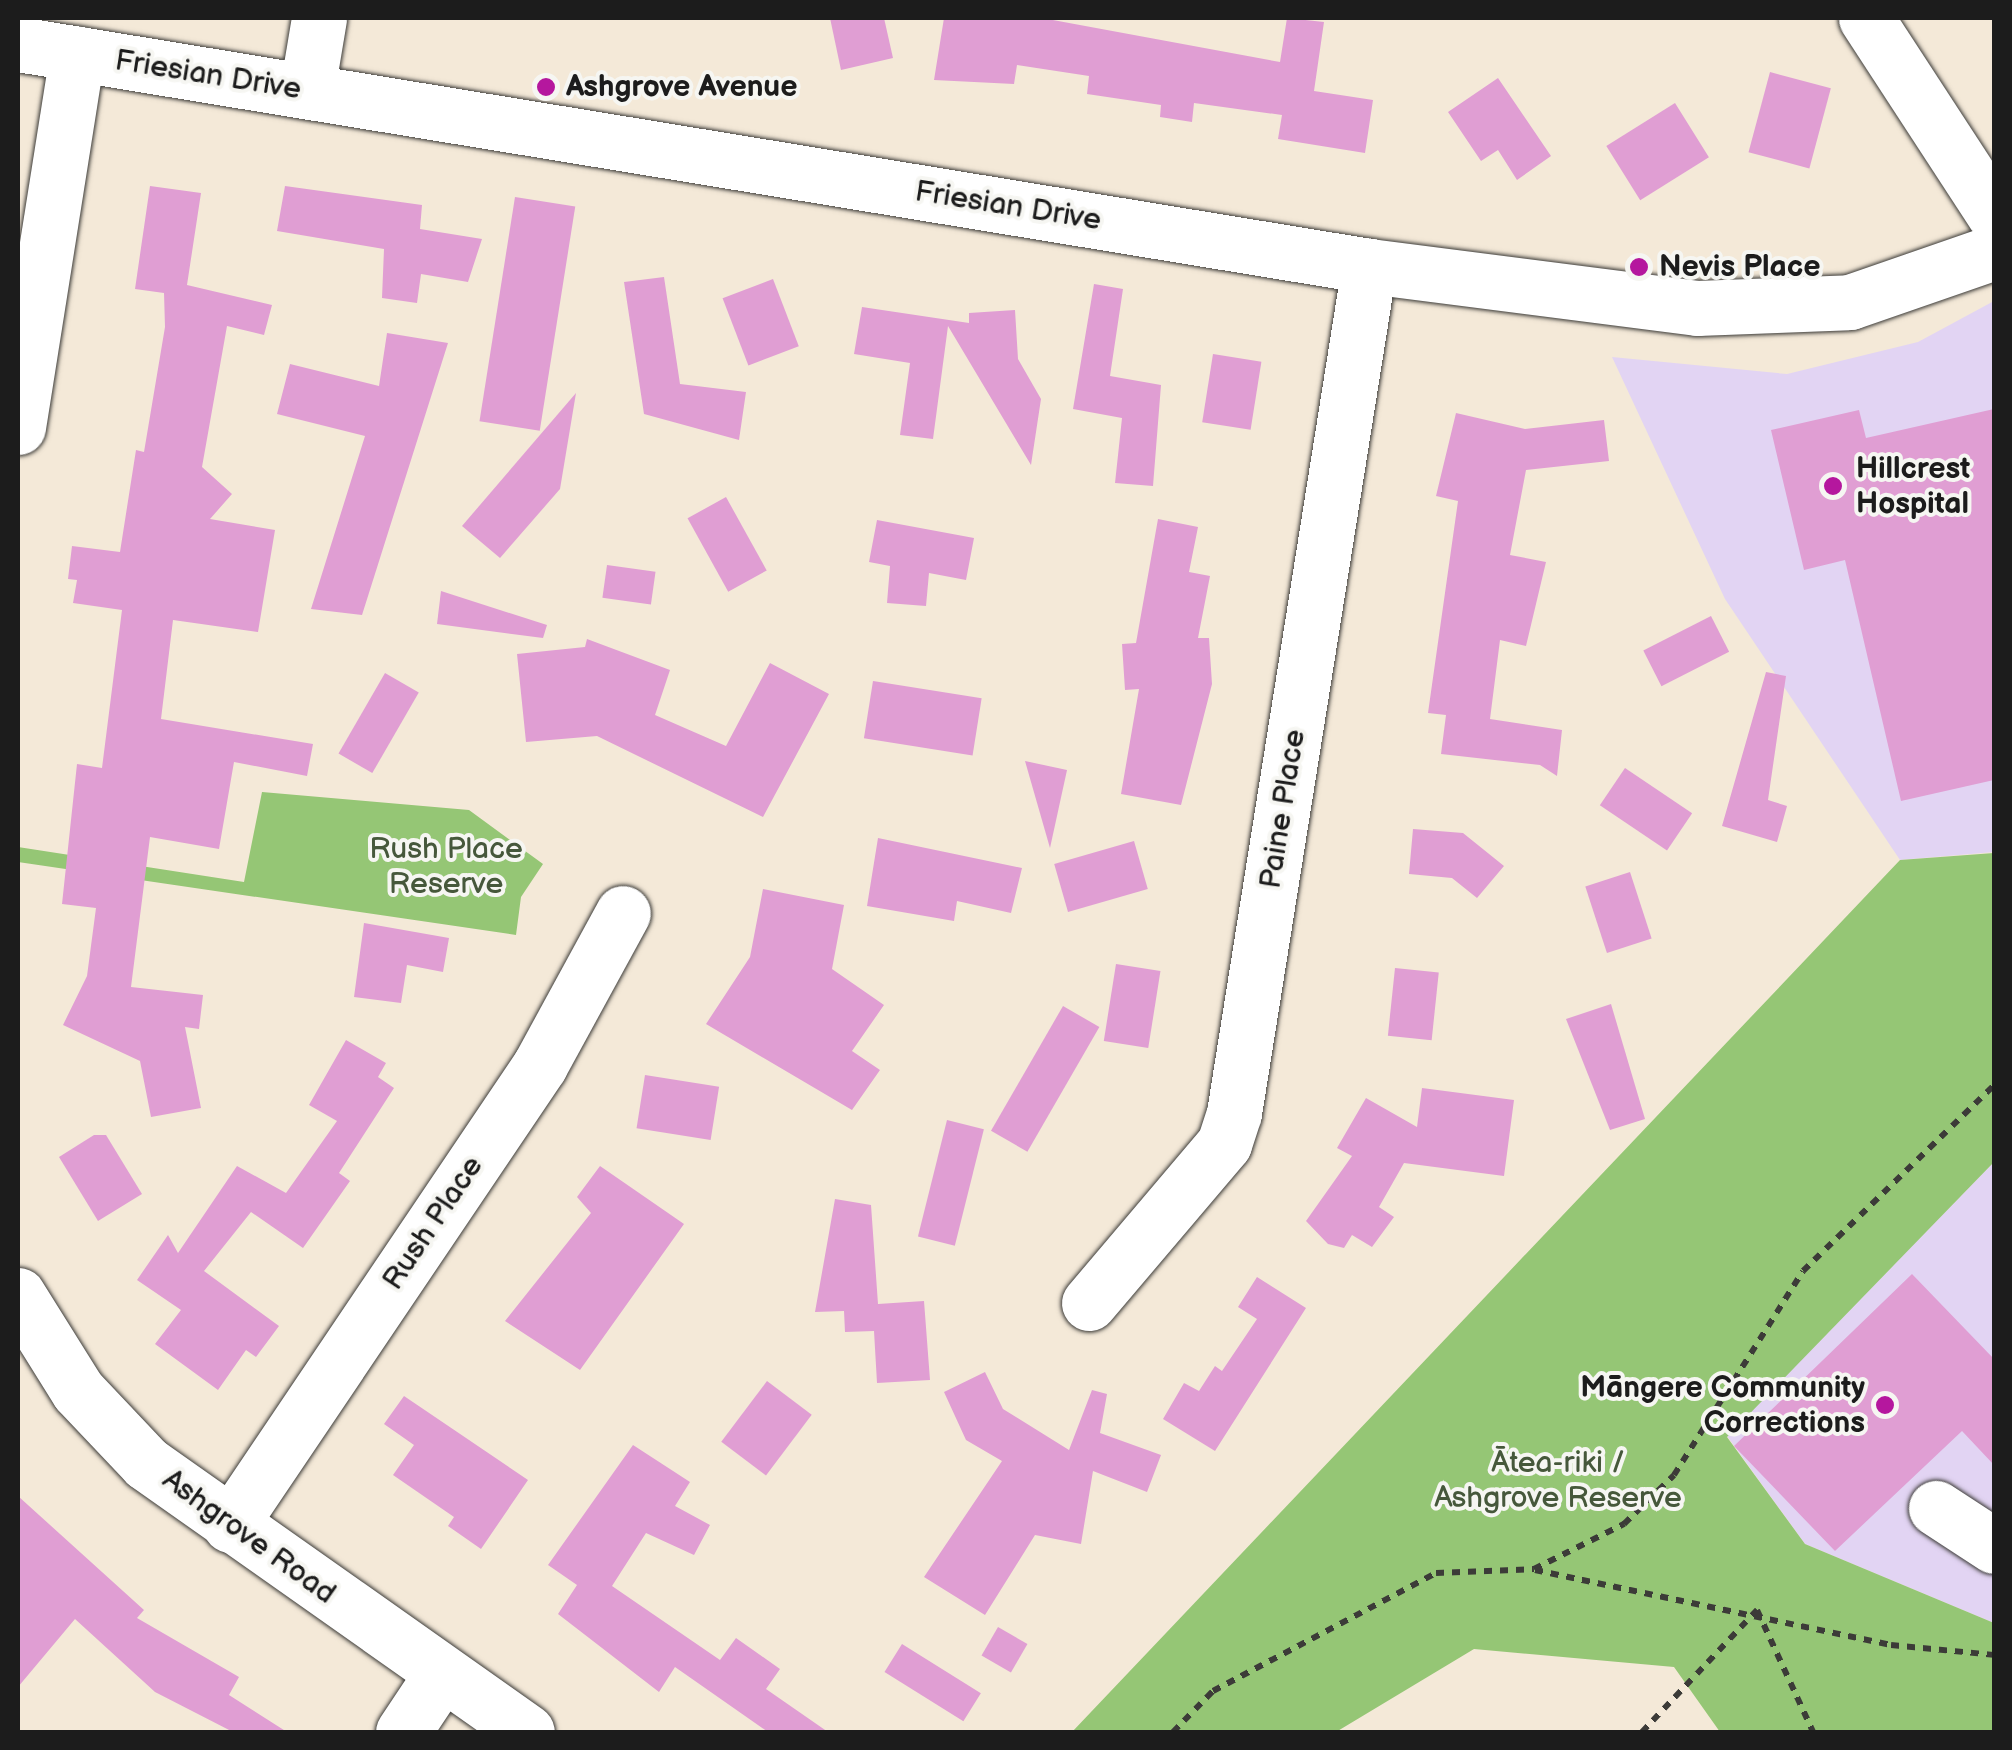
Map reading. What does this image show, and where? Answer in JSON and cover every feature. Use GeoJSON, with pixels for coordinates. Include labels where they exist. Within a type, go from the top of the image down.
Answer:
{"type":"FeatureCollection","features":[{"type":"Feature","properties":{"kind":"street"},"geometry":{"type":"LineString","coordinates":[[307,90],[319,18]]}},
{"type":"Feature","properties":{"kind":"street"},"geometry":{"type":"LineString","coordinates":[[1866,18],[1994,214]]}},
{"type":"Feature","properties":{"kind":"street","name":"Friesian Drive"},"geometry":{"type":"LineString","coordinates":[[18,44],[1369,266],[1751,309],[1850,302],[1994,252]]}},
{"type":"Feature","properties":{"kind":"street"},"geometry":{"type":"LineString","coordinates":[[18,426],[77,54]]}},
{"type":"Feature","properties":{"kind":"street","name":"Paine Place"},"geometry":{"type":"LineString","coordinates":[[1089,1304],[1224,1144],[1234,1113],[1369,266]]}},
{"type":"Feature","properties":{"kind":"street","name":"Rush Place"},"geometry":{"type":"LineString","coordinates":[[230,1525],[540,1065],[623,913]]}},
{"type":"Feature","properties":{"kind":"street","name":"Ashgrove Road"},"geometry":{"type":"LineString","coordinates":[[18,1295],[78,1390],[146,1463],[527,1732]]}},
{"type":"Feature","properties":{"kind":"street"},"geometry":{"type":"LineString","coordinates":[[1936,1508],[1994,1546]]}},
{"type":"Feature","properties":{"kind":"street"},"geometry":{"type":"LineString","coordinates":[[402,1732],[441,1674]]}},
{"type":"Feature","properties":{"kind":"path"},"geometry":{"type":"LineString","coordinates":[[1534,1570],[1624,1524],[1674,1475],[1803,1271],[1994,1085]]}},
{"type":"Feature","properties":{"kind":"path"},"geometry":{"type":"LineString","coordinates":[[1173,1732],[1213,1690],[1436,1573],[1534,1570],[1757,1610],[1892,1645],[1994,1654]]}},
{"type":"Feature","properties":{"kind":"path"},"geometry":{"type":"LineString","coordinates":[[1642,1732],[1757,1610]]}},
{"type":"Feature","properties":{"kind":"path"},"geometry":{"type":"LineString","coordinates":[[1757,1610],[1813,1732]]}},
{"type":"Feature","properties":{"kind":"shaded area","name":"Hillcrest Hospital"},"geometry":{"type":"Polygon","coordinates":[[[1994,301],[1994,852],[1900,860],[1725,599],[1612,357],[1787,374],[1918,342],[1994,301]]]}},
{"type":"Feature","properties":{"kind":"shaded area"},"geometry":{"type":"Polygon","coordinates":[[[1994,1162],[1994,1623],[1805,1544],[1727,1436],[1994,1162]]]}},
{"type":"Feature","properties":{"kind":"green space","name":"Rush Place Reserve"},"geometry":{"type":"Polygon","coordinates":[[[262,792],[469,810],[543,864],[521,897],[516,935],[18,862],[18,847],[244,882],[262,792]]]}},
{"type":"Feature","properties":{"kind":"green space","name":"Ātea-riki / Ashgrove Reserve"},"geometry":{"type":"Polygon","coordinates":[[[1994,853],[1994,1162],[1727,1437],[1805,1544],[1994,1623],[1994,1732],[1720,1732],[1674,1667],[1474,1649],[1336,1732],[1072,1732],[1900,860],[1994,853]]]}},
{"type":"Feature","properties":{"kind":"building"},"geometry":{"type":"Polygon","coordinates":[[[830,18],[884,18],[893,58],[841,70],[830,18]]]}},
{"type":"Feature","properties":{"kind":"building"},"geometry":{"type":"Polygon","coordinates":[[[944,18],[1042,18],[1280,62],[1287,18],[1324,22],[1314,91],[1373,100],[1365,153],[1278,139],[1282,115],[1194,103],[1192,122],[1160,117],[1161,105],[1087,94],[1089,76],[1017,65],[1014,84],[934,80],[944,18]]]}},
{"type":"Feature","properties":{"kind":"building"},"geometry":{"type":"Polygon","coordinates":[[[1770,72],[1831,88],[1809,168],[1749,152],[1770,72]]]}},
{"type":"Feature","properties":{"kind":"building"},"geometry":{"type":"Polygon","coordinates":[[[1498,78],[1551,156],[1517,180],[1498,150],[1481,161],[1448,112],[1498,78]]]}},
{"type":"Feature","properties":{"kind":"building"},"geometry":{"type":"Polygon","coordinates":[[[1675,103],[1709,157],[1640,200],[1606,146],[1675,103]]]}},
{"type":"Feature","properties":{"kind":"building"},"geometry":{"type":"Polygon","coordinates":[[[150,186],[201,193],[187,285],[272,305],[264,335],[227,326],[202,467],[232,494],[210,519],[275,530],[258,632],[173,620],[161,719],[313,744],[307,776],[234,762],[219,849],[150,837],[131,987],[203,995],[199,1029],[185,1027],[201,1108],[151,1117],[140,1061],[63,1025],[87,976],[96,908],[62,904],[77,764],[102,768],[122,610],[73,603],[77,580],[68,579],[72,546],[120,552],[136,450],[144,452],[165,327],[164,293],[135,289],[150,186]]]}},
{"type":"Feature","properties":{"kind":"building"},"geometry":{"type":"Polygon","coordinates":[[[285,186],[422,205],[420,229],[482,239],[468,282],[421,274],[417,303],[382,298],[384,249],[277,231],[285,186]]]}},
{"type":"Feature","properties":{"kind":"building"},"geometry":{"type":"Polygon","coordinates":[[[515,197],[575,207],[540,431],[479,421],[515,197]]]}},
{"type":"Feature","properties":{"kind":"building"},"geometry":{"type":"Polygon","coordinates":[[[664,277],[680,384],[746,392],[739,440],[644,414],[624,282],[664,277]]]}},
{"type":"Feature","properties":{"kind":"building"},"geometry":{"type":"Polygon","coordinates":[[[773,279],[799,346],[748,366],[723,298],[773,279]]]}},
{"type":"Feature","properties":{"kind":"building"},"geometry":{"type":"Polygon","coordinates":[[[1094,284],[1123,289],[1110,376],[1161,385],[1153,486],[1115,483],[1122,418],[1073,409],[1094,284]]]}},
{"type":"Feature","properties":{"kind":"building"},"geometry":{"type":"Polygon","coordinates":[[[862,307],[969,323],[969,313],[1015,310],[1018,359],[1041,399],[1031,465],[948,326],[933,439],[900,435],[910,363],[854,354],[862,307]]]}},
{"type":"Feature","properties":{"kind":"building"},"geometry":{"type":"Polygon","coordinates":[[[387,333],[448,343],[362,615],[311,609],[365,436],[277,414],[290,364],[379,386],[387,333]]]}},
{"type":"Feature","properties":{"kind":"building"},"geometry":{"type":"Polygon","coordinates":[[[1213,354],[1261,362],[1251,430],[1202,422],[1213,354]]]}},
{"type":"Feature","properties":{"kind":"building"},"geometry":{"type":"Polygon","coordinates":[[[576,393],[560,489],[500,558],[462,526],[576,393]]]}},
{"type":"Feature","properties":{"kind":"building"},"geometry":{"type":"Polygon","coordinates":[[[1994,409],[1994,780],[1901,801],[1845,560],[1804,570],[1771,430],[1859,410],[1866,438],[1994,409]]]}},
{"type":"Feature","properties":{"kind":"building"},"geometry":{"type":"Polygon","coordinates":[[[1456,413],[1525,429],[1604,420],[1609,461],[1526,470],[1510,555],[1546,562],[1526,646],[1500,640],[1490,719],[1562,730],[1557,776],[1540,765],[1441,754],[1446,715],[1428,713],[1458,501],[1436,496],[1456,413]]]}},
{"type":"Feature","properties":{"kind":"building"},"geometry":{"type":"Polygon","coordinates":[[[726,497],[767,570],[728,592],[688,518],[726,497]]]}},
{"type":"Feature","properties":{"kind":"building"},"geometry":{"type":"Polygon","coordinates":[[[1158,519],[1198,527],[1189,572],[1210,576],[1198,638],[1209,638],[1212,684],[1181,805],[1121,794],[1139,689],[1125,690],[1122,644],[1136,643],[1158,519]]]}},
{"type":"Feature","properties":{"kind":"building"},"geometry":{"type":"Polygon","coordinates":[[[877,520],[974,538],[966,580],[929,573],[926,606],[887,603],[890,566],[869,562],[877,520]]]}},
{"type":"Feature","properties":{"kind":"building"},"geometry":{"type":"Polygon","coordinates":[[[607,565],[656,572],[651,604],[602,598],[607,565]]]}},
{"type":"Feature","properties":{"kind":"building"},"geometry":{"type":"Polygon","coordinates":[[[441,591],[547,625],[543,638],[437,624],[441,591]]]}},
{"type":"Feature","properties":{"kind":"building"},"geometry":{"type":"Polygon","coordinates":[[[1711,616],[1729,652],[1661,686],[1643,651],[1711,616]]]}},
{"type":"Feature","properties":{"kind":"building"},"geometry":{"type":"Polygon","coordinates":[[[587,639],[670,670],[655,715],[726,746],[770,663],[829,694],[763,817],[597,736],[526,742],[517,654],[585,647],[587,639]]]}},
{"type":"Feature","properties":{"kind":"building"},"geometry":{"type":"Polygon","coordinates":[[[1766,672],[1786,676],[1768,800],[1787,806],[1777,842],[1722,826],[1766,672]]]}},
{"type":"Feature","properties":{"kind":"building"},"geometry":{"type":"Polygon","coordinates":[[[385,673],[419,692],[372,773],[338,754],[385,673]]]}},
{"type":"Feature","properties":{"kind":"building"},"geometry":{"type":"Polygon","coordinates":[[[873,681],[982,698],[973,755],[864,738],[873,681]]]}},
{"type":"Feature","properties":{"kind":"building"},"geometry":{"type":"Polygon","coordinates":[[[1025,761],[1067,770],[1050,848],[1025,761]]]}},
{"type":"Feature","properties":{"kind":"building"},"geometry":{"type":"Polygon","coordinates":[[[1625,768],[1692,813],[1667,851],[1600,805],[1625,768]]]}},
{"type":"Feature","properties":{"kind":"building"},"geometry":{"type":"Polygon","coordinates":[[[1413,829],[1463,833],[1504,866],[1477,898],[1452,878],[1409,874],[1413,829]]]}},
{"type":"Feature","properties":{"kind":"building"},"geometry":{"type":"Polygon","coordinates":[[[878,838],[1022,868],[1011,913],[957,901],[954,921],[867,906],[878,838]]]}},
{"type":"Feature","properties":{"kind":"building"},"geometry":{"type":"Polygon","coordinates":[[[1134,841],[1148,889],[1068,912],[1054,864],[1134,841]]]}},
{"type":"Feature","properties":{"kind":"building"},"geometry":{"type":"Polygon","coordinates":[[[1630,872],[1652,939],[1607,953],[1585,887],[1630,872]]]}},
{"type":"Feature","properties":{"kind":"building"},"geometry":{"type":"Polygon","coordinates":[[[763,889],[844,905],[832,969],[884,1005],[852,1051],[880,1070],[852,1110],[706,1024],[750,957],[763,889]]]}},
{"type":"Feature","properties":{"kind":"building"},"geometry":{"type":"Polygon","coordinates":[[[364,923],[449,938],[443,972],[407,965],[401,1003],[354,997],[364,923]]]}},
{"type":"Feature","properties":{"kind":"building"},"geometry":{"type":"Polygon","coordinates":[[[1116,964],[1160,971],[1148,1048],[1104,1041],[1116,964]]]}},
{"type":"Feature","properties":{"kind":"building"},"geometry":{"type":"Polygon","coordinates":[[[1395,968],[1439,973],[1432,1040],[1388,1036],[1395,968]]]}},
{"type":"Feature","properties":{"kind":"building"},"geometry":{"type":"Polygon","coordinates":[[[1611,1004],[1645,1119],[1610,1130],[1566,1019],[1611,1004]]]}},
{"type":"Feature","properties":{"kind":"building"},"geometry":{"type":"Polygon","coordinates":[[[1063,1006],[1099,1027],[1027,1152],[991,1131],[1063,1006]]]}},
{"type":"Feature","properties":{"kind":"building"},"geometry":{"type":"Polygon","coordinates":[[[346,1040],[386,1063],[378,1077],[394,1088],[339,1173],[350,1181],[303,1248],[251,1212],[204,1271],[279,1326],[256,1357],[246,1350],[218,1390],[155,1344],[181,1310],[137,1280],[168,1235],[178,1253],[237,1166],[286,1193],[337,1121],[309,1105],[346,1040]]]}},
{"type":"Feature","properties":{"kind":"building"},"geometry":{"type":"Polygon","coordinates":[[[645,1075],[719,1087],[711,1140],[637,1128],[645,1075]]]}},
{"type":"Feature","properties":{"kind":"building"},"geometry":{"type":"Polygon","coordinates":[[[1422,1088],[1514,1100],[1504,1176],[1404,1163],[1379,1207],[1394,1217],[1372,1247],[1352,1235],[1344,1248],[1328,1244],[1306,1221],[1352,1156],[1337,1148],[1366,1098],[1417,1127],[1422,1088]]]}},
{"type":"Feature","properties":{"kind":"building"},"geometry":{"type":"Polygon","coordinates":[[[947,1120],[984,1129],[955,1246],[918,1236],[947,1120]]]}},
{"type":"Feature","properties":{"kind":"building"},"geometry":{"type":"Polygon","coordinates":[[[94,1135],[106,1135],[142,1194],[98,1221],[59,1157],[94,1135]]]}},
{"type":"Feature","properties":{"kind":"building"},"geometry":{"type":"Polygon","coordinates":[[[600,1166],[684,1224],[580,1370],[505,1321],[591,1213],[577,1197],[600,1166]]]}},
{"type":"Feature","properties":{"kind":"building"},"geometry":{"type":"Polygon","coordinates":[[[835,1199],[871,1205],[878,1304],[924,1301],[930,1380],[877,1383],[874,1331],[845,1332],[844,1311],[815,1312],[835,1199]]]}},
{"type":"Feature","properties":{"kind":"building","name":"Māngere Community Corrections"},"geometry":{"type":"Polygon","coordinates":[[[1912,1274],[1994,1359],[1994,1465],[1962,1431],[1835,1551],[1734,1446],[1912,1274]]]}},
{"type":"Feature","properties":{"kind":"building"},"geometry":{"type":"Polygon","coordinates":[[[1257,1277],[1306,1308],[1215,1451],[1163,1419],[1184,1383],[1199,1391],[1215,1366],[1222,1371],[1257,1319],[1238,1307],[1257,1277]]]}},
{"type":"Feature","properties":{"kind":"building"},"geometry":{"type":"Polygon","coordinates":[[[985,1372],[1003,1409],[1069,1450],[1092,1390],[1107,1394],[1100,1433],[1161,1455],[1147,1492],[1093,1471],[1081,1544],[1035,1535],[985,1615],[924,1577],[1002,1461],[966,1440],[944,1392],[985,1372]]]}},
{"type":"Feature","properties":{"kind":"building"},"geometry":{"type":"Polygon","coordinates":[[[767,1381],[812,1415],[766,1475],[721,1442],[767,1381]]]}},
{"type":"Feature","properties":{"kind":"building"},"geometry":{"type":"Polygon","coordinates":[[[404,1396],[528,1480],[481,1549],[448,1526],[454,1517],[393,1475],[414,1445],[384,1424],[404,1396]]]}},
{"type":"Feature","properties":{"kind":"building"},"geometry":{"type":"Polygon","coordinates":[[[633,1445],[690,1482],[675,1506],[710,1525],[694,1555],[646,1533],[612,1586],[720,1660],[736,1638],[780,1669],[766,1689],[828,1732],[768,1732],[675,1667],[659,1692],[558,1614],[577,1585],[548,1565],[633,1445]]]}},
{"type":"Feature","properties":{"kind":"building"},"geometry":{"type":"Polygon","coordinates":[[[18,1496],[144,1610],[137,1618],[239,1677],[229,1695],[287,1732],[233,1732],[155,1692],[75,1619],[18,1687],[18,1496]]]}},
{"type":"Feature","properties":{"kind":"building"},"geometry":{"type":"Polygon","coordinates":[[[998,1627],[1027,1644],[1011,1673],[982,1656],[998,1627]]]}},
{"type":"Feature","properties":{"kind":"building"},"geometry":{"type":"Polygon","coordinates":[[[902,1644],[981,1693],[963,1721],[885,1672],[902,1644]]]}},
{"type":"Feature","properties":{"kind":"place","name":"Ashgrove Avenue"},"geometry":{"type":"Point","coordinates":[546,87]}},
{"type":"Feature","properties":{"kind":"place","name":"Nevis Place"},"geometry":{"type":"Point","coordinates":[1639,267]}},
{"type":"Feature","properties":{"kind":"place","name":"Hillcrest Hospital"},"geometry":{"type":"Point","coordinates":[1833,486]}},
{"type":"Feature","properties":{"kind":"place","name":"Māngere Community Corrections"},"geometry":{"type":"Point","coordinates":[1885,1405]}}]}
